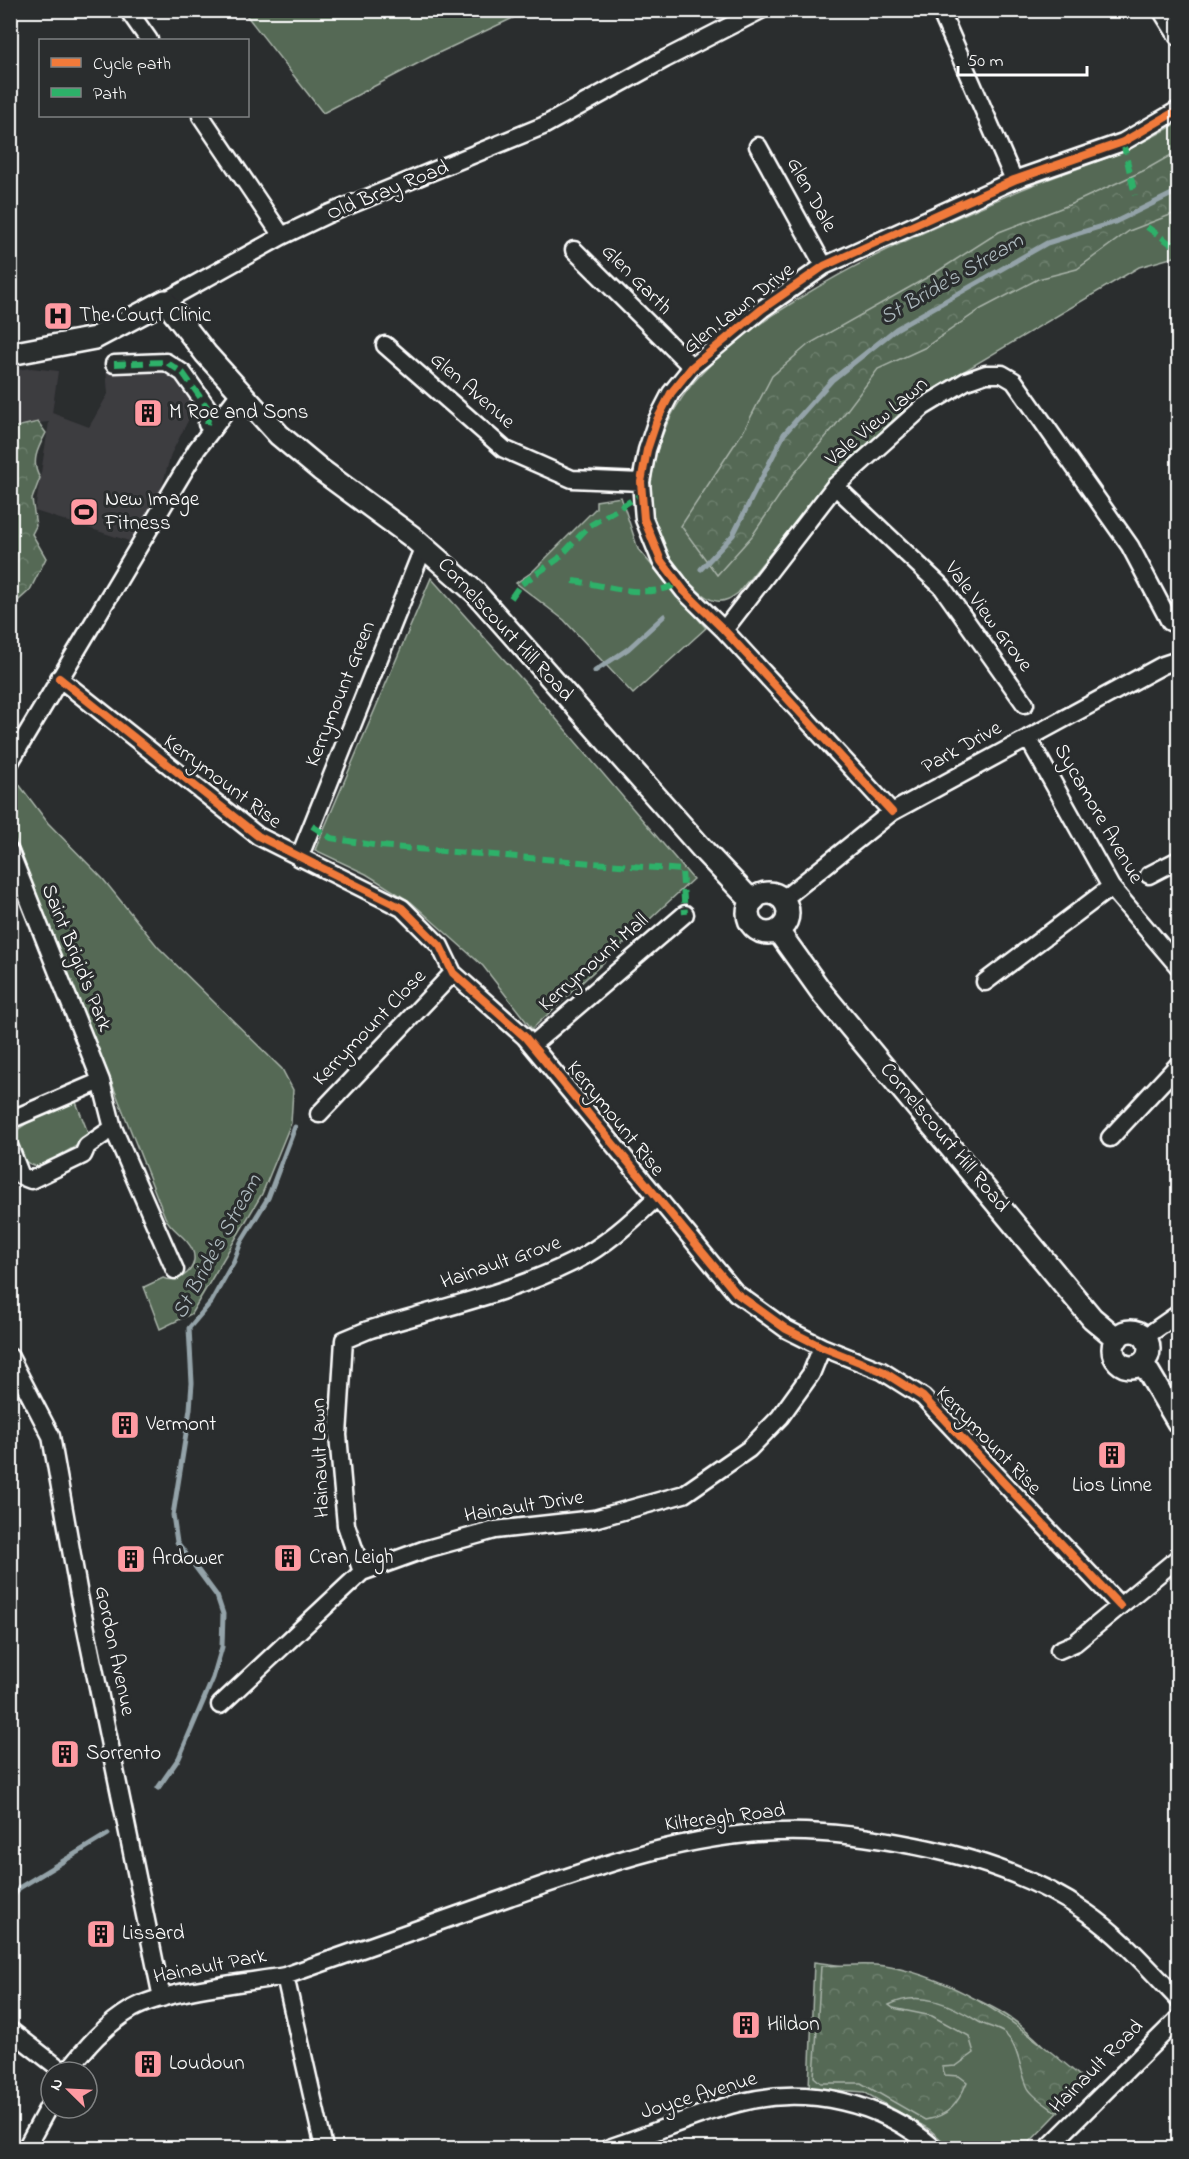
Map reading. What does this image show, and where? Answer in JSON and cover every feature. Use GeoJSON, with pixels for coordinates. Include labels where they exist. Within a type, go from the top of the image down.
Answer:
{"type":"FeatureCollection","features":[{"type":"Feature","properties":{"kind":"main road","name":"Old Bray Road"},"geometry":{"type":"LineString","coordinates":[[10,354],[95,338],[165,301]]}},
{"type":"Feature","properties":{"kind":"main road","name":"Cornelscourt Hill Road"},"geometry":{"type":"LineString","coordinates":[[165,301],[206,354],[279,435],[321,470],[424,546],[475,592],[705,852],[745,894],[754,900]]}},
{"type":"Feature","properties":{"kind":"main road"},"geometry":{"type":"LineString","coordinates":[[765,894],[782,900],[788,916],[778,931],[766,933],[751,923],[749,911],[754,900],[765,894]]}},
{"type":"Feature","properties":{"kind":"main road","name":"Cornelscourt Hill Road"},"geometry":{"type":"LineString","coordinates":[[778,931],[824,994],[1047,1264],[1105,1331],[1117,1339]]}},
{"type":"Feature","properties":{"kind":"main road"},"geometry":{"type":"LineString","coordinates":[[1131,1332],[1145,1337],[1149,1352],[1143,1363],[1131,1367],[1120,1364],[1114,1353],[1117,1339],[1131,1332]]}},
{"type":"Feature","properties":{"kind":"main road"},"geometry":{"type":"LineString","coordinates":[[1143,1363],[1179,1422]]}},
{"type":"Feature","properties":{"kind":"street"},"geometry":{"type":"LineString","coordinates":[[128,10],[148,39]]}},
{"type":"Feature","properties":{"kind":"street","name":"Old Bray Road"},"geometry":{"type":"LineString","coordinates":[[165,301],[282,236],[366,197],[543,126],[665,58],[761,10]]}},
{"type":"Feature","properties":{"kind":"street"},"geometry":{"type":"LineString","coordinates":[[940,10],[1014,180]]}},
{"type":"Feature","properties":{"kind":"street"},"geometry":{"type":"LineString","coordinates":[[1161,10],[1179,37]]}},
{"type":"Feature","properties":{"kind":"street","name":"Glen Lawn Drive"},"geometry":{"type":"LineString","coordinates":[[892,812],[724,630],[684,591],[661,561],[644,519],[641,482],[647,450],[657,420],[671,393],[692,367],[762,309],[824,266],[1014,180],[1123,142],[1179,110]]}},
{"type":"Feature","properties":{"kind":"street"},"geometry":{"type":"LineString","coordinates":[[202,117],[282,236]]}},
{"type":"Feature","properties":{"kind":"street","name":"Glen Dale"},"geometry":{"type":"LineString","coordinates":[[758,146],[824,266]]}},
{"type":"Feature","properties":{"kind":"street","name":"Glen Garth"},"geometry":{"type":"LineString","coordinates":[[574,250],[692,367]]}},
{"type":"Feature","properties":{"kind":"street","name":"Glen Avenue"},"geometry":{"type":"LineString","coordinates":[[385,345],[504,449],[572,479],[641,482]]}},
{"type":"Feature","properties":{"kind":"street"},"geometry":{"type":"LineString","coordinates":[[114,364],[166,362],[183,373],[210,411],[207,424]]}},
{"type":"Feature","properties":{"kind":"street","name":"Vale View Lawn"},"geometry":{"type":"LineString","coordinates":[[724,630],[835,486],[922,407],[966,381],[986,374],[1002,374],[1014,381],[1130,546],[1170,622]]}},
{"type":"Feature","properties":{"kind":"street"},"geometry":{"type":"LineString","coordinates":[[10,762],[197,449],[240,393]]}},
{"type":"Feature","properties":{"kind":"street","name":"Vale View Grove"},"geometry":{"type":"LineString","coordinates":[[835,486],[942,587],[1025,704]]}},
{"type":"Feature","properties":{"kind":"street","name":"Kerrymount Green"},"geometry":{"type":"LineString","coordinates":[[299,858],[424,546]]}},
{"type":"Feature","properties":{"kind":"street","name":"Park Drive"},"geometry":{"type":"LineString","coordinates":[[782,900],[892,812],[1163,665],[1179,660]]}},
{"type":"Feature","properties":{"kind":"street","name":"Kerrymount Rise"},"geometry":{"type":"LineString","coordinates":[[59,678],[258,836],[402,908],[440,946],[453,973],[532,1045],[736,1293],[766,1317],[822,1347],[882,1371],[923,1397],[1120,1606]]}},
{"type":"Feature","properties":{"kind":"street","name":"Sycamore Avenue"},"geometry":{"type":"LineString","coordinates":[[1028,738],[1111,887],[1179,966]]}},
{"type":"Feature","properties":{"kind":"street","name":"Saint Brigid's Park"},"geometry":{"type":"LineString","coordinates":[[10,852],[101,1081],[113,1128],[175,1270]]}},
{"type":"Feature","properties":{"kind":"street"},"geometry":{"type":"LineString","coordinates":[[1149,875],[1179,860]]}},
{"type":"Feature","properties":{"kind":"street"},"geometry":{"type":"LineString","coordinates":[[986,982],[1111,887]]}},
{"type":"Feature","properties":{"kind":"street","name":"Kerrymount Mall"},"geometry":{"type":"LineString","coordinates":[[532,1045],[685,914]]}},
{"type":"Feature","properties":{"kind":"street","name":"Kerrymount Close"},"geometry":{"type":"LineString","coordinates":[[319,1114],[453,973]]}},
{"type":"Feature","properties":{"kind":"street"},"geometry":{"type":"LineString","coordinates":[[1110,1138],[1179,1065]]}},
{"type":"Feature","properties":{"kind":"street"},"geometry":{"type":"LineString","coordinates":[[10,1120],[101,1081]]}},
{"type":"Feature","properties":{"kind":"street"},"geometry":{"type":"LineString","coordinates":[[10,1148],[21,1176],[31,1180],[83,1155],[87,1146],[113,1128]]}},
{"type":"Feature","properties":{"kind":"street","name":"Hainault Grove"},"geometry":{"type":"LineString","coordinates":[[344,1340],[368,1330],[520,1284],[574,1262],[622,1231],[656,1198]]}},
{"type":"Feature","properties":{"kind":"street"},"geometry":{"type":"LineString","coordinates":[[1145,1337],[1179,1314]]}},
{"type":"Feature","properties":{"kind":"street","name":"Hainault Lawn"},"geometry":{"type":"LineString","coordinates":[[344,1340],[338,1435],[346,1525],[362,1572]]}},
{"type":"Feature","properties":{"kind":"street","name":"Hainault Drive"},"geometry":{"type":"LineString","coordinates":[[220,1705],[362,1572],[423,1550],[495,1530],[594,1519],[684,1494],[749,1449],[780,1417],[811,1374],[822,1347]]}},
{"type":"Feature","properties":{"kind":"street","name":"Gordon Avenue"},"geometry":{"type":"LineString","coordinates":[[10,1357],[51,1436],[79,1595],[162,1998]]}},
{"type":"Feature","properties":{"kind":"street"},"geometry":{"type":"LineString","coordinates":[[1059,1650],[1075,1643],[1179,1558]]}},
{"type":"Feature","properties":{"kind":"street","name":"Kilteragh Road"},"geometry":{"type":"LineString","coordinates":[[285,1976],[578,1873],[642,1853],[735,1835],[803,1831],[941,1851],[992,1866],[1045,1889],[1072,1903],[1107,1928],[1179,1999]]}},
{"type":"Feature","properties":{"kind":"street","name":"Hainault Park"},"geometry":{"type":"LineString","coordinates":[[76,2060],[105,2028],[134,2008],[162,1998],[285,1976],[324,2148]]}},
{"type":"Feature","properties":{"kind":"street","name":"Hainault Road"},"geometry":{"type":"LineString","coordinates":[[1048,2148],[1179,2019]]}},
{"type":"Feature","properties":{"kind":"street"},"geometry":{"type":"LineString","coordinates":[[10,2030],[49,2060]]}},
{"type":"Feature","properties":{"kind":"street","name":"Joyce Avenue"},"geometry":{"type":"LineString","coordinates":[[609,2148],[738,2103],[774,2097],[846,2102],[871,2108],[917,2133],[934,2148]]}},
{"type":"Feature","properties":{"kind":"street"},"geometry":{"type":"LineString","coordinates":[[26,2148],[41,2120]]}},
{"type":"Feature","properties":{"kind":"shaded area"},"geometry":{"type":"Polygon","coordinates":[[[166,366],[199,399],[171,454],[160,493],[129,541],[35,511],[49,422],[11,425],[10,371],[31,368],[58,371],[52,413],[89,427],[108,394],[106,368],[166,366]]]}},
{"type":"Feature","properties":{"kind":"green space"},"geometry":{"type":"Polygon","coordinates":[[[243,11],[528,11],[432,56],[323,113],[243,11]]]}},
{"type":"Feature","properties":{"kind":"green space"},"geometry":{"type":"Polygon","coordinates":[[[1178,123],[1178,256],[1139,267],[912,402],[827,484],[738,593],[725,600],[717,601],[700,592],[691,583],[673,561],[656,532],[651,505],[652,472],[660,440],[674,410],[693,383],[715,360],[779,311],[844,272],[927,231],[1025,188],[1122,152],[1178,123]]]}},
{"type":"Feature","properties":{"kind":"green space"},"geometry":{"type":"Polygon","coordinates":[[[1178,151],[1178,212],[1129,231],[1077,269],[1038,279],[981,309],[924,348],[878,369],[835,426],[794,474],[752,536],[717,575],[681,526],[744,430],[772,376],[809,344],[935,273],[999,232],[1069,205],[1145,170],[1178,151]]]}},
{"type":"Feature","properties":{"kind":"green space"},"geometry":{"type":"Polygon","coordinates":[[[38,422],[46,433],[35,461],[40,478],[32,499],[36,526],[32,534],[46,558],[30,590],[11,607],[11,428],[38,422]]]}},
{"type":"Feature","properties":{"kind":"green space"},"geometry":{"type":"Polygon","coordinates":[[[621,497],[638,549],[706,628],[633,694],[564,620],[516,583],[532,572],[596,508],[596,501],[621,497]]]}},
{"type":"Feature","properties":{"kind":"green space"},"geometry":{"type":"Polygon","coordinates":[[[431,578],[528,686],[693,879],[532,1029],[483,966],[411,902],[366,874],[315,850],[431,578]]]}},
{"type":"Feature","properties":{"kind":"green space"},"geometry":{"type":"Polygon","coordinates":[[[15,779],[48,823],[103,879],[158,947],[282,1069],[293,1090],[291,1123],[262,1194],[191,1314],[160,1329],[144,1287],[163,1278],[169,1280],[182,1277],[194,1263],[194,1256],[189,1244],[165,1217],[11,829],[11,787],[15,779]]]}},
{"type":"Feature","properties":{"kind":"green space"},"geometry":{"type":"Polygon","coordinates":[[[76,1102],[90,1138],[42,1166],[30,1164],[20,1156],[15,1144],[16,1131],[33,1119],[76,1102]]]}},
{"type":"Feature","properties":{"kind":"green space"},"geometry":{"type":"Polygon","coordinates":[[[814,1962],[910,1978],[980,2001],[1001,2012],[1023,2028],[1083,2087],[1024,2148],[951,2148],[929,2129],[864,2092],[809,2088],[814,1962]]]}},
{"type":"Feature","properties":{"kind":"green space"},"geometry":{"type":"Polygon","coordinates":[[[821,1966],[885,1966],[942,1982],[968,1995],[1017,2026],[1086,2081],[1056,2112],[1028,2088],[1013,2044],[1004,2033],[947,2005],[936,2001],[912,1999],[901,2000],[889,2005],[893,2008],[932,2016],[969,2036],[974,2053],[956,2066],[942,2067],[945,2075],[959,2076],[967,2082],[952,2108],[925,2120],[861,2083],[821,2083],[814,2077],[821,1966]]]}},
{"type":"Feature","properties":{"kind":"waterway","name":"St Bride's Stream"},"geometry":{"type":"LineString","coordinates":[[701,569],[733,535],[784,434],[832,380],[896,329],[1047,243],[1115,222],[1178,191]]}},
{"type":"Feature","properties":{"kind":"waterway","name":"St Bride's Stream"},"geometry":{"type":"LineString","coordinates":[[595,671],[628,649],[664,616]]}},
{"type":"Feature","properties":{"kind":"waterway","name":"St Bride's Stream"},"geometry":{"type":"LineString","coordinates":[[158,1788],[179,1758],[213,1678],[222,1647],[223,1614],[217,1596],[177,1542],[173,1515],[190,1409],[192,1383],[189,1328],[211,1302],[234,1261],[241,1242],[268,1198],[295,1127]]}},
{"type":"Feature","properties":{"kind":"waterway","name":"St Bride's Stream"},"geometry":{"type":"LineString","coordinates":[[10,1902],[19,1888],[108,1834]]}},
{"type":"Feature","properties":{"kind":"marked path"},"geometry":{"type":"LineString","coordinates":[[1123,142],[1135,195]]}},
{"type":"Feature","properties":{"kind":"marked path"},"geometry":{"type":"LineString","coordinates":[[1147,227],[1178,249]]}},
{"type":"Feature","properties":{"kind":"marked path"},"geometry":{"type":"LineString","coordinates":[[114,364],[166,362],[183,373],[210,411],[207,424]]}},
{"type":"Feature","properties":{"kind":"marked path"},"geometry":{"type":"LineString","coordinates":[[511,598],[520,585],[558,559],[589,526],[642,494]]}},
{"type":"Feature","properties":{"kind":"marked path"},"geometry":{"type":"LineString","coordinates":[[573,581],[640,591],[653,591],[678,583]]}},
{"type":"Feature","properties":{"kind":"marked path"},"geometry":{"type":"LineString","coordinates":[[312,826],[331,838],[379,846],[682,870],[685,914]]}},
{"type":"Feature","properties":{"kind":"cycle path"},"geometry":{"type":"LineString","coordinates":[[892,812],[724,630],[684,591],[661,561],[644,519],[641,482],[647,450],[657,420],[671,393],[692,367],[762,309],[824,266],[1014,180],[1123,142],[1178,110]]}},
{"type":"Feature","properties":{"kind":"cycle path"},"geometry":{"type":"LineString","coordinates":[[59,678],[258,836],[402,908],[440,946],[453,973],[525,1037],[736,1293],[786,1329],[822,1347],[882,1371],[923,1397],[1120,1606]]}},
{"type":"Feature","properties":{"kind":"place","name":"The Court Clinic"},"geometry":{"type":"Point","coordinates":[58,316]}},
{"type":"Feature","properties":{"kind":"place","name":"M Roe and Sons"},"geometry":{"type":"Point","coordinates":[148,413]}},
{"type":"Feature","properties":{"kind":"place","name":"New Image Fitness"},"geometry":{"type":"Point","coordinates":[84,512]}},
{"type":"Feature","properties":{"kind":"place","name":"Vermont"},"geometry":{"type":"Point","coordinates":[125,1425]}},
{"type":"Feature","properties":{"kind":"place","name":"Lios Linne"},"geometry":{"type":"Point","coordinates":[1112,1455]}},
{"type":"Feature","properties":{"kind":"place","name":"Cran Leigh"},"geometry":{"type":"Point","coordinates":[288,1558]}},
{"type":"Feature","properties":{"kind":"place","name":"Ardower"},"geometry":{"type":"Point","coordinates":[131,1559]}},
{"type":"Feature","properties":{"kind":"place","name":"Sorrento"},"geometry":{"type":"Point","coordinates":[65,1754]}},
{"type":"Feature","properties":{"kind":"place","name":"Lissard"},"geometry":{"type":"Point","coordinates":[101,1934]}},
{"type":"Feature","properties":{"kind":"place","name":"Hildon"},"geometry":{"type":"Point","coordinates":[746,2025]}},
{"type":"Feature","properties":{"kind":"place","name":"Loudoun"},"geometry":{"type":"Point","coordinates":[148,2064]}}]}
